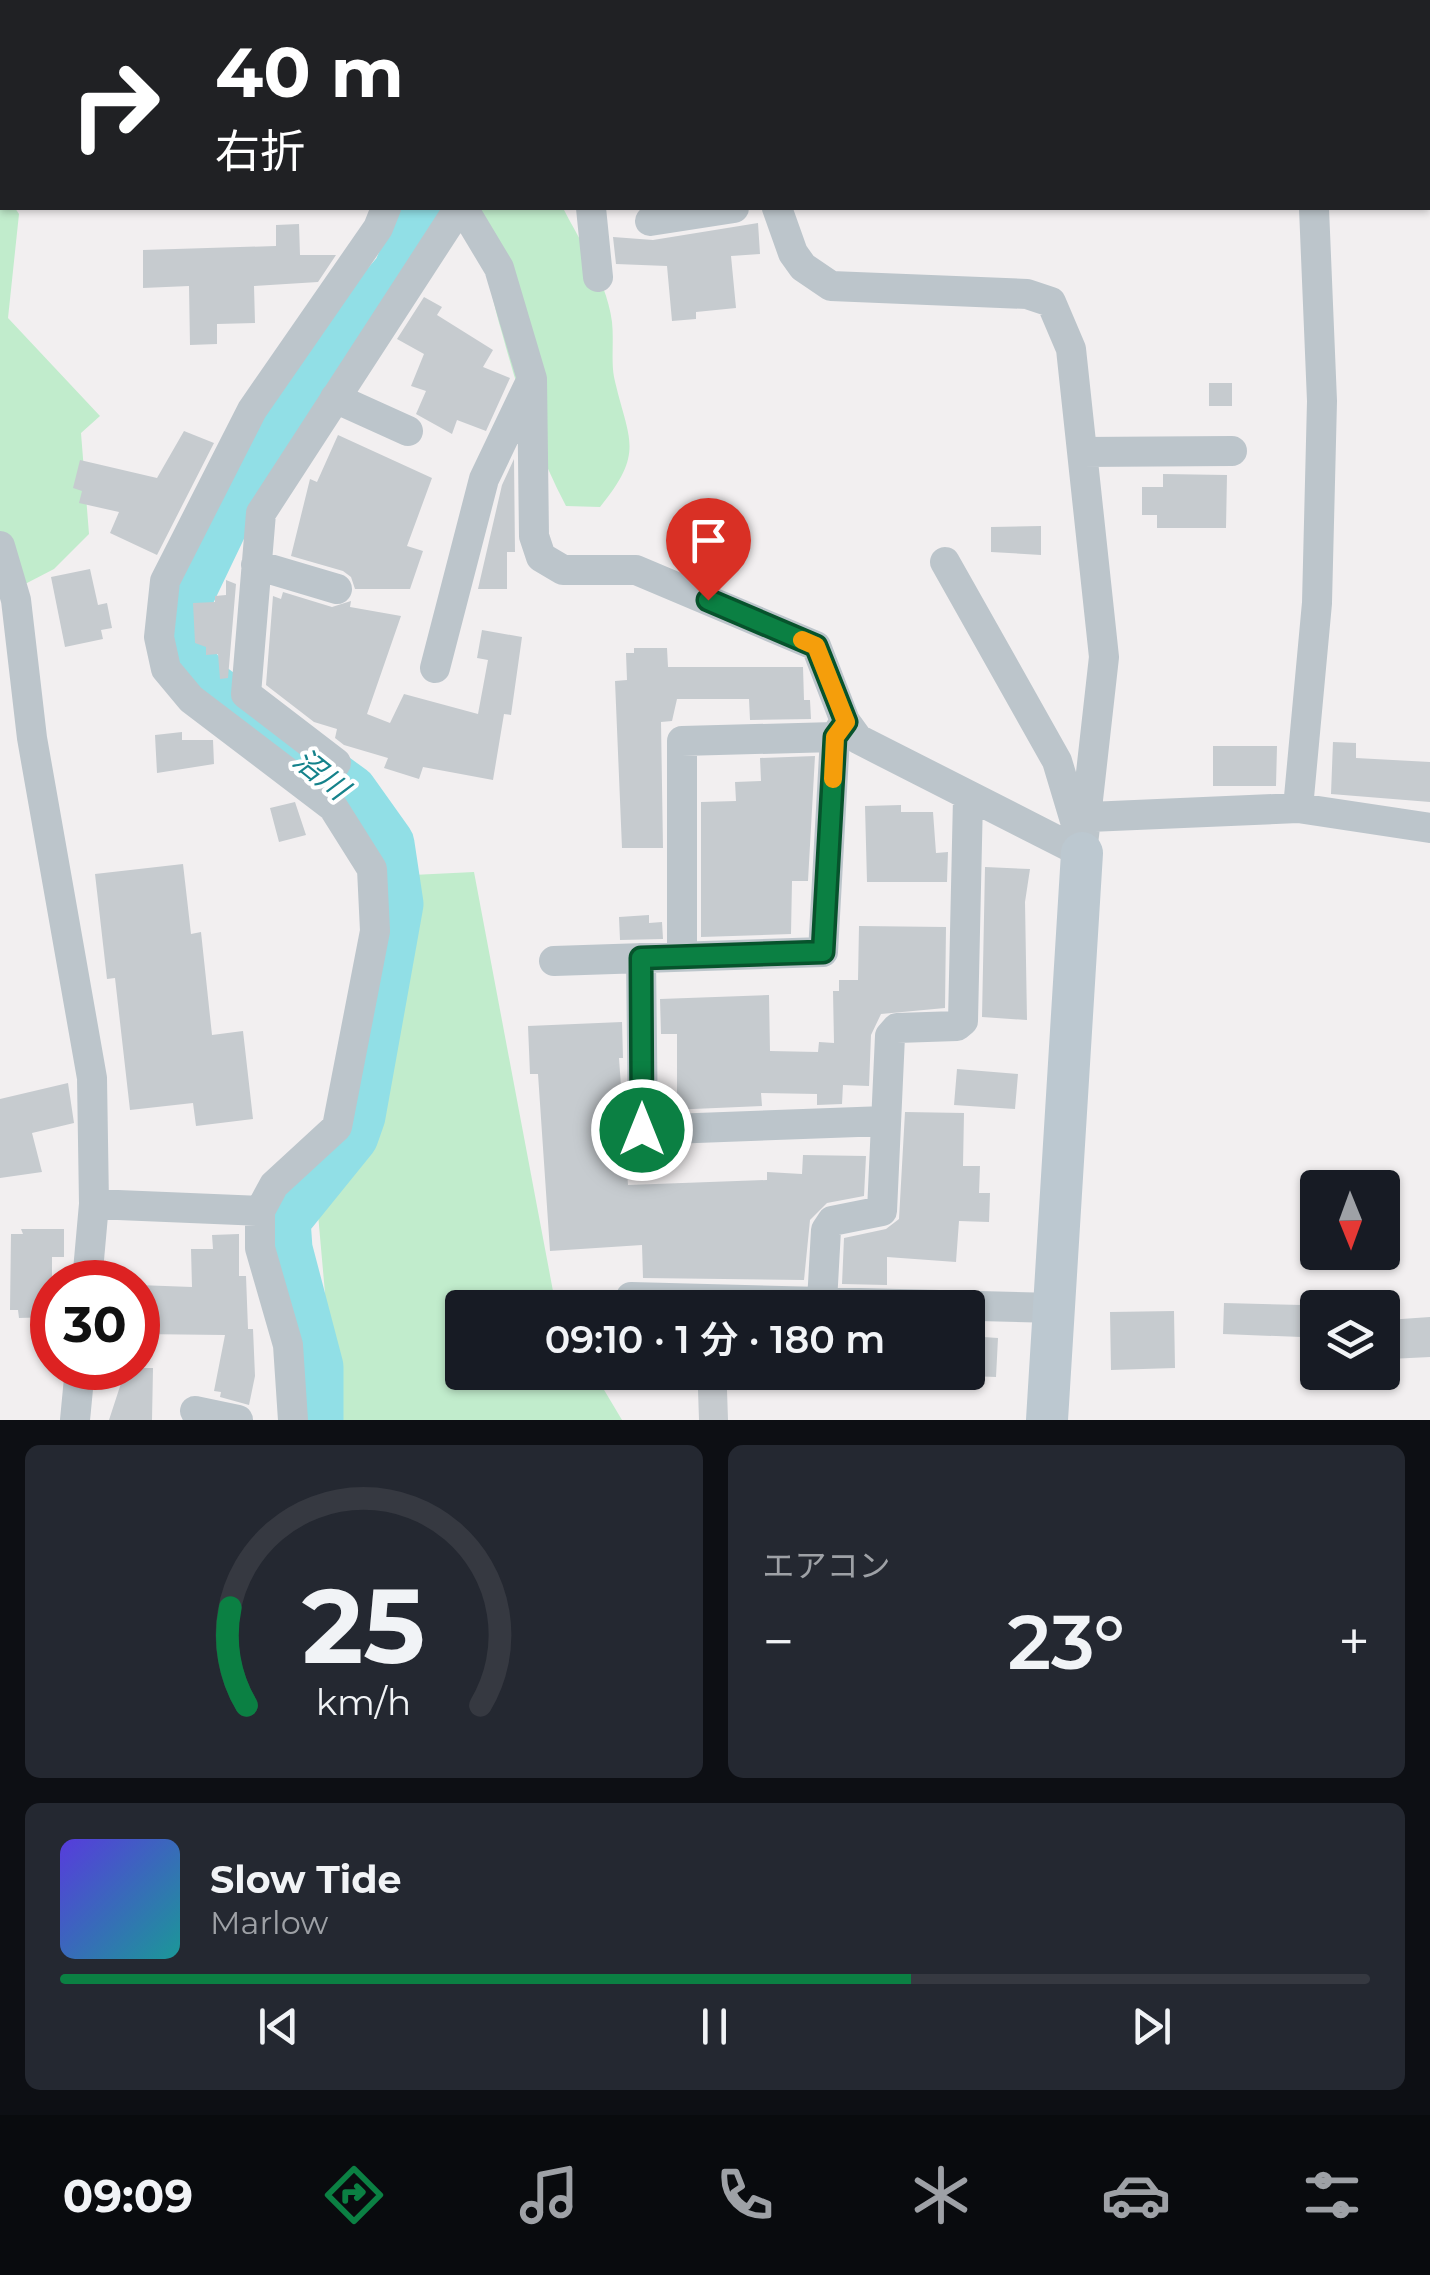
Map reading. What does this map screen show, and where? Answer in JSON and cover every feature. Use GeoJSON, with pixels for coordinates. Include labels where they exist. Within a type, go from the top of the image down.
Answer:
{"type":"FeatureCollection","features":[{"type":"Feature","properties":{"kind":"street"},"geometry":{"type":"LineString","coordinates":[[293,1420],[288,1345],[260,1248],[260,1211],[274,1185],[337,1127],[375,931],[372,869],[333,807],[191,699],[166,670],[158,636],[165,581],[252,410],[378,228],[385,210]]}},
{"type":"Feature","properties":{"kind":"street"},"geometry":{"type":"LineString","coordinates":[[336,763],[246,694],[260,513],[460,210]]}},
{"type":"Feature","properties":{"kind":"street"},"geometry":{"type":"LineString","coordinates":[[462,210],[499,268],[532,380],[534,536],[541,557],[563,570],[636,570],[816,646],[840,729],[823,952],[554,961]]}},
{"type":"Feature","properties":{"kind":"street"},"geometry":{"type":"LineString","coordinates":[[591,210],[598,278]]}},
{"type":"Feature","properties":{"kind":"street"},"geometry":{"type":"LineString","coordinates":[[650,221],[721,210]]}},
{"type":"Feature","properties":{"kind":"street"},"geometry":{"type":"LineString","coordinates":[[778,210],[792,253],[831,286],[1027,294],[1052,302],[1071,349],[1104,658],[1084,839],[1047,1420]]}},
{"type":"Feature","properties":{"kind":"street"},"geometry":{"type":"LineString","coordinates":[[1298,808],[1318,566],[1322,401],[1314,210]]}},
{"type":"Feature","properties":{"kind":"street"},"geometry":{"type":"LineString","coordinates":[[435,668],[484,478],[532,380]]}},
{"type":"Feature","properties":{"kind":"street"},"geometry":{"type":"LineString","coordinates":[[335,398],[408,432]]}},
{"type":"Feature","properties":{"kind":"street"},"geometry":{"type":"LineString","coordinates":[[1082,452],[1232,450]]}},
{"type":"Feature","properties":{"kind":"street"},"geometry":{"type":"LineString","coordinates":[[0,546],[16,600],[32,738],[92,1078],[94,1204],[89,1260]]}},
{"type":"Feature","properties":{"kind":"street"},"geometry":{"type":"LineString","coordinates":[[945,562],[1057,761],[1084,839]]}},
{"type":"Feature","properties":{"kind":"street"},"geometry":{"type":"LineString","coordinates":[[256,565],[337,589]]}},
{"type":"Feature","properties":{"kind":"street"},"geometry":{"type":"LineString","coordinates":[[682,956],[682,741],[840,729],[968,798],[1084,839],[1298,808],[1430,828]]}},
{"type":"Feature","properties":{"kind":"street"},"geometry":{"type":"LineString","coordinates":[[823,1290],[826,1230],[832,1222],[882,1211],[890,1036],[897,1028],[957,1026],[962,1021],[968,798]]}},
{"type":"Feature","properties":{"kind":"street"},"geometry":{"type":"LineString","coordinates":[[641,958],[642,1130],[885,1121]]}},
{"type":"Feature","properties":{"kind":"street"},"geometry":{"type":"LineString","coordinates":[[94,1204],[260,1211]]}},
{"type":"Feature","properties":{"kind":"street"},"geometry":{"type":"LineString","coordinates":[[985,1306],[1056,1308]]}},
{"type":"Feature","properties":{"kind":"street"},"geometry":{"type":"LineString","coordinates":[[75,1420],[78,1390]]}},
{"type":"Feature","properties":{"kind":"street"},"geometry":{"type":"LineString","coordinates":[[194,1411],[238,1420]]}},
{"type":"Feature","properties":{"kind":"green space"},"geometry":{"type":"Polygon","coordinates":[[[0,210],[16,210],[8,318],[100,416],[81,433],[89,534],[54,569],[0,597],[0,210]]]}},
{"type":"Feature","properties":{"kind":"green space"},"geometry":{"type":"Polygon","coordinates":[[[467,210],[564,210],[599,278],[612,322],[614,377],[630,445],[624,472],[600,507],[566,506],[546,464],[515,377],[467,210]]]}},
{"type":"Feature","properties":{"kind":"green space"},"geometry":{"type":"Polygon","coordinates":[[[474,872],[553,1290],[445,1290],[445,1390],[604,1390],[622,1420],[323,1420],[325,1293],[317,1203],[358,1116],[404,998],[392,876],[474,872]]]}},
{"type":"Feature","properties":{"kind":"building"},"geometry":{"type":"Polygon","coordinates":[[[758,223],[760,254],[731,256],[736,308],[696,312],[696,319],[672,321],[667,266],[616,264],[613,237],[653,240],[758,223]]]}},
{"type":"Feature","properties":{"kind":"building"},"geometry":{"type":"Polygon","coordinates":[[[299,224],[300,255],[336,255],[318,282],[254,286],[255,323],[217,324],[217,344],[190,345],[189,286],[143,288],[143,250],[276,246],[276,225],[299,224]]]}},
{"type":"Feature","properties":{"kind":"building"},"geometry":{"type":"Polygon","coordinates":[[[424,297],[442,307],[437,315],[493,350],[483,367],[510,378],[486,431],[457,420],[452,434],[416,414],[426,391],[411,386],[424,354],[397,339],[424,297]]]}},
{"type":"Feature","properties":{"kind":"building"},"geometry":{"type":"Polygon","coordinates":[[[1209,383],[1232,383],[1232,406],[1209,406],[1209,383]]]}},
{"type":"Feature","properties":{"kind":"building"},"geometry":{"type":"Polygon","coordinates":[[[184,431],[214,443],[157,555],[110,533],[119,512],[79,503],[82,491],[73,488],[80,460],[157,478],[184,431]]]}},
{"type":"Feature","properties":{"kind":"building"},"geometry":{"type":"Polygon","coordinates":[[[338,435],[432,478],[407,546],[423,551],[410,589],[355,589],[351,577],[343,571],[291,556],[310,479],[317,482],[338,435]]]}},
{"type":"Feature","properties":{"kind":"building"},"geometry":{"type":"Polygon","coordinates":[[[514,459],[515,552],[507,552],[507,589],[478,589],[502,485],[514,459]]]}},
{"type":"Feature","properties":{"kind":"building"},"geometry":{"type":"Polygon","coordinates":[[[1163,474],[1227,475],[1226,528],[1157,528],[1157,515],[1142,515],[1142,487],[1163,487],[1163,474]]]}},
{"type":"Feature","properties":{"kind":"building"},"geometry":{"type":"Polygon","coordinates":[[[1041,526],[1041,555],[991,552],[991,527],[1041,526]]]}},
{"type":"Feature","properties":{"kind":"building"},"geometry":{"type":"Polygon","coordinates":[[[90,569],[98,605],[107,603],[112,628],[101,630],[103,639],[65,647],[51,577],[90,569]]]}},
{"type":"Feature","properties":{"kind":"building"},"geometry":{"type":"Polygon","coordinates":[[[226,580],[236,584],[228,678],[220,679],[218,654],[206,655],[206,647],[195,643],[193,603],[215,602],[215,596],[226,595],[226,580]]]}},
{"type":"Feature","properties":{"kind":"building"},"geometry":{"type":"Polygon","coordinates":[[[283,592],[332,607],[351,601],[350,607],[401,616],[367,714],[390,723],[404,694],[478,714],[488,660],[477,658],[482,630],[522,637],[511,715],[504,714],[493,780],[423,767],[419,779],[384,768],[388,758],[344,745],[335,738],[337,729],[314,722],[266,685],[273,596],[281,599],[283,592]]]}},
{"type":"Feature","properties":{"kind":"building"},"geometry":{"type":"Polygon","coordinates":[[[634,648],[667,648],[668,667],[803,667],[804,700],[810,700],[811,719],[750,720],[749,699],[677,699],[672,721],[661,722],[663,848],[622,848],[615,681],[627,680],[626,653],[634,653],[634,648]]]}},
{"type":"Feature","properties":{"kind":"building"},"geometry":{"type":"Polygon","coordinates":[[[182,732],[182,740],[213,740],[214,764],[157,773],[155,735],[182,732]]]}},
{"type":"Feature","properties":{"kind":"building"},"geometry":{"type":"Polygon","coordinates":[[[1333,742],[1356,743],[1356,758],[1430,762],[1430,802],[1331,794],[1333,742]]]}},
{"type":"Feature","properties":{"kind":"building"},"geometry":{"type":"Polygon","coordinates":[[[1213,746],[1277,746],[1276,786],[1213,786],[1213,746]]]}},
{"type":"Feature","properties":{"kind":"building"},"geometry":{"type":"Polygon","coordinates":[[[815,756],[808,881],[792,881],[791,934],[701,937],[701,802],[736,801],[735,782],[761,781],[760,758],[815,756]]]}},
{"type":"Feature","properties":{"kind":"building"},"geometry":{"type":"Polygon","coordinates":[[[295,802],[306,835],[279,842],[270,808],[295,802]]]}},
{"type":"Feature","properties":{"kind":"building"},"geometry":{"type":"Polygon","coordinates":[[[901,805],[901,812],[933,812],[936,853],[948,852],[947,882],[867,882],[865,806],[901,805]]]}},
{"type":"Feature","properties":{"kind":"building"},"geometry":{"type":"Polygon","coordinates":[[[183,864],[191,934],[201,932],[212,1035],[243,1031],[253,1119],[196,1126],[193,1103],[130,1110],[115,978],[107,979],[95,874],[183,864]]]}},
{"type":"Feature","properties":{"kind":"building"},"geometry":{"type":"Polygon","coordinates":[[[985,867],[1030,869],[1025,902],[1027,1020],[982,1017],[985,867]]]}},
{"type":"Feature","properties":{"kind":"building"},"geometry":{"type":"Polygon","coordinates":[[[649,915],[649,923],[662,922],[663,939],[620,940],[619,917],[649,915]]]}},
{"type":"Feature","properties":{"kind":"building"},"geometry":{"type":"Polygon","coordinates":[[[859,926],[946,927],[945,1008],[881,1014],[871,1035],[869,1086],[843,1085],[842,1104],[817,1105],[817,1094],[761,1093],[762,1106],[670,1110],[669,1096],[677,1096],[677,1034],[661,1034],[660,999],[769,995],[770,1051],[818,1052],[819,1042],[834,1043],[833,991],[839,991],[839,980],[858,980],[859,926]]]}},
{"type":"Feature","properties":{"kind":"building"},"geometry":{"type":"Polygon","coordinates":[[[622,1022],[623,1058],[619,1058],[628,1185],[767,1180],[767,1172],[802,1174],[803,1155],[866,1156],[864,1196],[827,1203],[810,1220],[804,1280],[643,1278],[642,1245],[550,1251],[538,1074],[530,1074],[528,1026],[622,1022]]]}},
{"type":"Feature","properties":{"kind":"building"},"geometry":{"type":"Polygon","coordinates":[[[957,1069],[1018,1074],[1015,1109],[954,1105],[957,1069]]]}},
{"type":"Feature","properties":{"kind":"building"},"geometry":{"type":"Polygon","coordinates":[[[68,1083],[74,1123],[32,1133],[42,1172],[0,1178],[0,1099],[68,1083]]]}},
{"type":"Feature","properties":{"kind":"building"},"geometry":{"type":"Polygon","coordinates":[[[905,1112],[964,1113],[963,1166],[980,1166],[979,1193],[990,1193],[989,1222],[959,1221],[956,1262],[887,1257],[887,1285],[842,1284],[844,1238],[886,1229],[899,1219],[905,1112]]]}},
{"type":"Feature","properties":{"kind":"building"},"geometry":{"type":"Polygon","coordinates":[[[21,1229],[64,1229],[64,1257],[30,1260],[30,1318],[19,1318],[18,1310],[10,1310],[11,1234],[23,1234],[21,1229]]]}},
{"type":"Feature","properties":{"kind":"building"},"geometry":{"type":"Polygon","coordinates":[[[239,1234],[239,1276],[246,1276],[248,1329],[253,1329],[255,1376],[249,1405],[220,1397],[221,1392],[214,1391],[225,1335],[160,1334],[160,1286],[192,1287],[191,1249],[213,1249],[212,1235],[239,1234]]]}},
{"type":"Feature","properties":{"kind":"building"},"geometry":{"type":"Polygon","coordinates":[[[1224,1303],[1300,1305],[1300,1337],[1223,1334],[1224,1303]]]}},
{"type":"Feature","properties":{"kind":"building"},"geometry":{"type":"Polygon","coordinates":[[[1174,1311],[1175,1368],[1111,1370],[1110,1312],[1174,1311]]]}},
{"type":"Feature","properties":{"kind":"building"},"geometry":{"type":"Polygon","coordinates":[[[1430,1317],[1430,1357],[1400,1358],[1400,1319],[1430,1317]]]}},
{"type":"Feature","properties":{"kind":"building"},"geometry":{"type":"Polygon","coordinates":[[[985,1337],[998,1338],[996,1377],[985,1377],[985,1337]]]}},
{"type":"Feature","properties":{"kind":"building"},"geometry":{"type":"Polygon","coordinates":[[[119,1390],[153,1390],[152,1420],[109,1420],[119,1390]]]}},
{"type":"Feature","properties":{"kind":"building"},"geometry":{"type":"Polygon","coordinates":[[[698,1390],[727,1390],[728,1420],[699,1420],[698,1390]]]}},
{"type":"Feature","properties":{"kind":"waterway","name":"沼川"},"geometry":{"type":"LineString","coordinates":[[316,1420],[316,1367],[285,1249],[283,1220],[351,1136],[358,1116],[396,904],[387,844],[350,792],[208,688],[188,661],[177,615],[268,425],[400,273],[427,210]]}},
{"type":"Feature","properties":{"kind":"slow traffic"},"geometry":{"type":"LineString","coordinates":[[802,640],[816,646],[846,722],[835,737],[833,779]]}},
{"type":"Feature","properties":{"kind":"route"},"geometry":{"type":"LineString","coordinates":[[642,1130],[641,958],[823,952],[835,737],[846,722],[839,698],[816,646],[708,600]]}}]}
